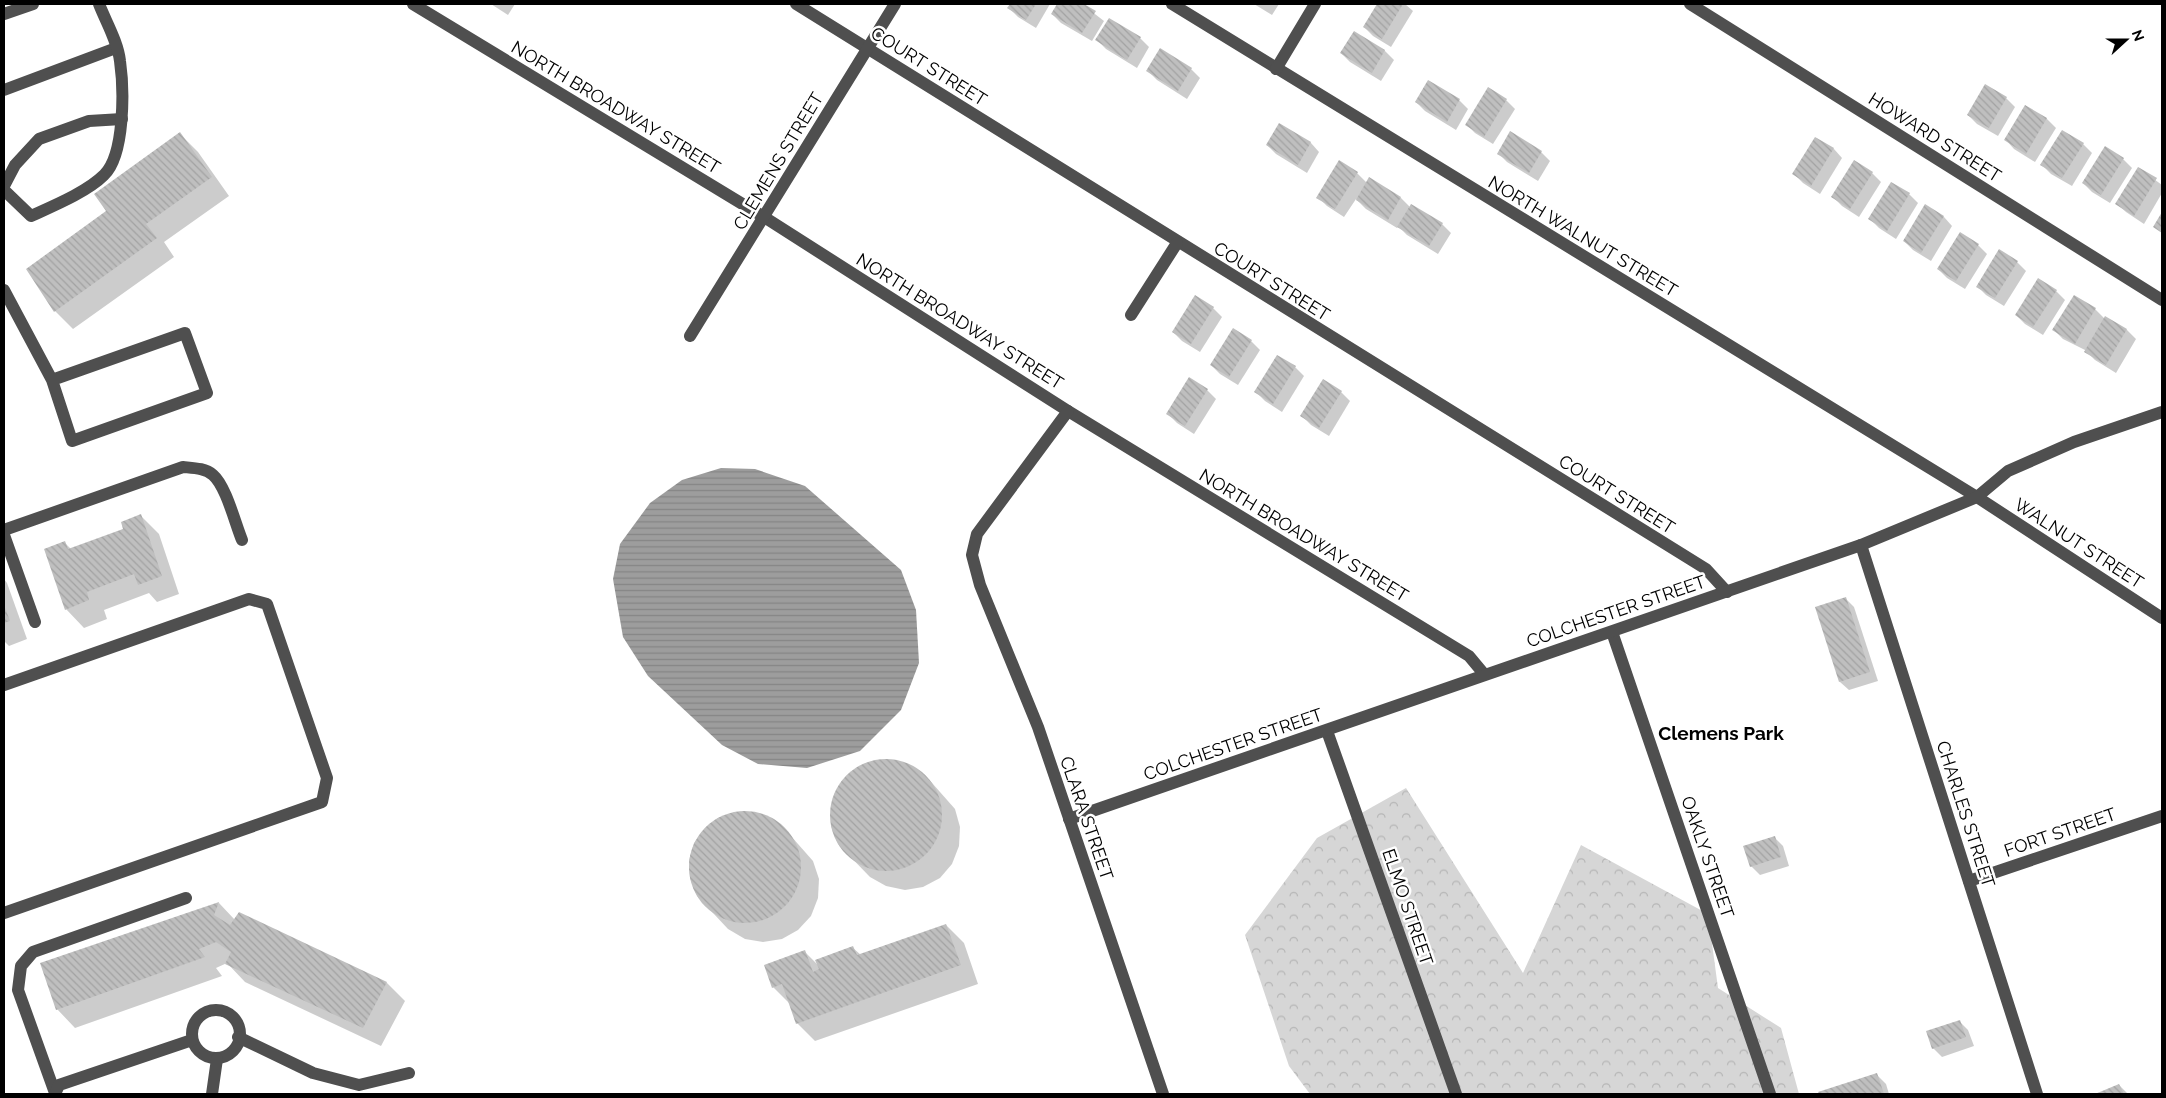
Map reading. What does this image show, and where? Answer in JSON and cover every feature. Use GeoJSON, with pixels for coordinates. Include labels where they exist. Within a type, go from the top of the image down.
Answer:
{"type":"FeatureCollection","features":[{"type":"Feature","properties":{"kind":"street"},"geometry":{"type":"LineString","coordinates":[[4,14],[33,4]]}},
{"type":"Feature","properties":{"kind":"street"},"geometry":{"type":"LineString","coordinates":[[4,190],[31,216],[61,203],[105,175],[118,155],[122,119],[120,60],[99,4]]}},
{"type":"Feature","properties":{"kind":"street","name":"NORTH BROADWAY STREET"},"geometry":{"type":"LineString","coordinates":[[413,4],[764,218],[1068,411],[1469,656],[1484,674]]}},
{"type":"Feature","properties":{"kind":"street","name":"COURT STREET"},"geometry":{"type":"LineString","coordinates":[[796,4],[1706,569],[1727,592]]}},
{"type":"Feature","properties":{"kind":"street","name":"CLEMENS STREET"},"geometry":{"type":"LineString","coordinates":[[690,336],[895,4]]}},
{"type":"Feature","properties":{"kind":"street","name":"NORTH WALNUT STREET"},"geometry":{"type":"LineString","coordinates":[[1172,4],[1977,497]]}},
{"type":"Feature","properties":{"kind":"street"},"geometry":{"type":"LineString","coordinates":[[1276,69],[1315,4]]}},
{"type":"Feature","properties":{"kind":"street","name":"HOWARD STREET"},"geometry":{"type":"LineString","coordinates":[[1690,4],[2162,300]]}},
{"type":"Feature","properties":{"kind":"street"},"geometry":{"type":"LineString","coordinates":[[4,90],[116,48]]}},
{"type":"Feature","properties":{"kind":"street"},"geometry":{"type":"LineString","coordinates":[[4,186],[15,164],[39,139],[89,121],[122,119]]}},
{"type":"Feature","properties":{"kind":"street"},"geometry":{"type":"LineString","coordinates":[[1131,315],[1177,242]]}},
{"type":"Feature","properties":{"kind":"street"},"geometry":{"type":"LineString","coordinates":[[4,290],[52,380],[72,441],[207,393],[185,333],[52,380]]}},
{"type":"Feature","properties":{"kind":"street","name":"CLARA STREET"},"geometry":{"type":"LineString","coordinates":[[1068,411],[977,534],[972,555],[980,585],[1038,727],[1163,1094]]}},
{"type":"Feature","properties":{"kind":"street","name":"COLCHESTER STREET"},"geometry":{"type":"LineString","coordinates":[[1069,819],[1861,545],[1977,497],[2008,471],[2074,442],[2162,412]]}},
{"type":"Feature","properties":{"kind":"street"},"geometry":{"type":"LineString","coordinates":[[4,530],[183,467],[198,468],[212,474],[220,485],[242,540]]}},
{"type":"Feature","properties":{"kind":"street","name":"WALNUT STREET"},"geometry":{"type":"LineString","coordinates":[[1977,497],[2162,618]]}},
{"type":"Feature","properties":{"kind":"street"},"geometry":{"type":"LineString","coordinates":[[4,535],[35,622]]}},
{"type":"Feature","properties":{"kind":"street","name":"CHARLES STREET"},"geometry":{"type":"LineString","coordinates":[[1861,545],[2038,1094]]}},
{"type":"Feature","properties":{"kind":"street"},"geometry":{"type":"LineString","coordinates":[[4,685],[249,599],[267,604],[327,778],[322,802],[4,913]]}},
{"type":"Feature","properties":{"kind":"street","name":"OAKLY STREET"},"geometry":{"type":"LineString","coordinates":[[1612,632],[1770,1094]]}},
{"type":"Feature","properties":{"kind":"street","name":"ELMO STREET"},"geometry":{"type":"LineString","coordinates":[[1327,731],[1456,1094]]}},
{"type":"Feature","properties":{"kind":"street","name":"FORT STREET"},"geometry":{"type":"LineString","coordinates":[[1969,881],[2162,816]]}},
{"type":"Feature","properties":{"kind":"street"},"geometry":{"type":"LineString","coordinates":[[55,1094],[18,990],[21,966],[34,952],[186,898]]}},
{"type":"Feature","properties":{"kind":"street"},"geometry":{"type":"LineString","coordinates":[[211,1010],[225,1012],[235,1019],[240,1030],[238,1036],[237,1047],[229,1055],[217,1059],[203,1056],[192,1040],[193,1026],[200,1016],[211,1010]]}},
{"type":"Feature","properties":{"kind":"street"},"geometry":{"type":"LineString","coordinates":[[238,1036],[312,1073],[359,1084],[409,1073]]}},
{"type":"Feature","properties":{"kind":"street"},"geometry":{"type":"LineString","coordinates":[[55,1094],[59,1086],[192,1040]]}},
{"type":"Feature","properties":{"kind":"street"},"geometry":{"type":"LineString","coordinates":[[212,1094],[217,1059]]}},
{"type":"Feature","properties":{"kind":"green space"},"geometry":{"type":"Polygon","coordinates":[[[1406,788],[1523,973],[1581,845],[1708,914],[1718,988],[1781,1028],[1799,1094],[1310,1094],[1289,1066],[1245,935],[1317,838],[1406,788]]]}},
{"type":"Feature","properties":{"kind":"shaded area"},"geometry":{"type":"Polygon","coordinates":[[[721,468],[755,469],[805,486],[901,570],[916,610],[919,663],[901,710],[860,751],[807,768],[758,764],[722,745],[648,676],[623,637],[613,579],[620,544],[650,503],[682,480],[721,468]]]}},
{"type":"Feature","properties":{"kind":"building"},"geometry":{"type":"Polygon","coordinates":[[[1010,4],[1036,4],[1026,20],[1007,8],[1010,4]]]}},
{"type":"Feature","properties":{"kind":"building"},"geometry":{"type":"Polygon","coordinates":[[[1057,4],[1084,4],[1096,11],[1082,33],[1051,14],[1057,4]]]}},
{"type":"Feature","properties":{"kind":"building"},"geometry":{"type":"Polygon","coordinates":[[[1377,4],[1403,4],[1382,39],[1363,27],[1377,4]]]}},
{"type":"Feature","properties":{"kind":"building"},"geometry":{"type":"Polygon","coordinates":[[[1109,18],[1141,37],[1127,60],[1095,40],[1109,18]]]}},
{"type":"Feature","properties":{"kind":"building"},"geometry":{"type":"Polygon","coordinates":[[[1354,31],[1385,50],[1372,73],[1340,53],[1354,31]]]}},
{"type":"Feature","properties":{"kind":"building"},"geometry":{"type":"Polygon","coordinates":[[[1160,48],[1192,68],[1178,91],[1146,71],[1160,48]]]}},
{"type":"Feature","properties":{"kind":"building"},"geometry":{"type":"Polygon","coordinates":[[[1428,80],[1460,99],[1447,122],[1415,102],[1428,80]]]}},
{"type":"Feature","properties":{"kind":"building"},"geometry":{"type":"Polygon","coordinates":[[[1985,84],[2007,97],[1989,128],[1967,115],[1985,84]]]}},
{"type":"Feature","properties":{"kind":"building"},"geometry":{"type":"Polygon","coordinates":[[[1488,87],[1507,99],[1484,137],[1465,125],[1488,87]]]}},
{"type":"Feature","properties":{"kind":"building"},"geometry":{"type":"Polygon","coordinates":[[[2025,105],[2047,118],[2026,154],[2004,140],[2025,105]]]}},
{"type":"Feature","properties":{"kind":"building"},"geometry":{"type":"Polygon","coordinates":[[[1279,123],[1311,142],[1298,165],[1266,145],[1279,123]]]}},
{"type":"Feature","properties":{"kind":"building"},"geometry":{"type":"Polygon","coordinates":[[[2062,130],[2084,143],[2062,178],[2040,165],[2062,130]]]}},
{"type":"Feature","properties":{"kind":"building"},"geometry":{"type":"Polygon","coordinates":[[[1510,131],[1542,151],[1529,173],[1497,154],[1510,131]]]}},
{"type":"Feature","properties":{"kind":"building"},"geometry":{"type":"Polygon","coordinates":[[[180,132],[212,177],[146,224],[157,238],[54,312],[26,269],[106,211],[94,194],[180,132]]]}},
{"type":"Feature","properties":{"kind":"building"},"geometry":{"type":"Polygon","coordinates":[[[1815,137],[1834,148],[1811,186],[1792,174],[1815,137]]]}},
{"type":"Feature","properties":{"kind":"building"},"geometry":{"type":"Polygon","coordinates":[[[2105,146],[2124,158],[2101,195],[2082,183],[2105,146]]]}},
{"type":"Feature","properties":{"kind":"building"},"geometry":{"type":"Polygon","coordinates":[[[1339,160],[1358,172],[1335,209],[1316,198],[1339,160]]]}},
{"type":"Feature","properties":{"kind":"building"},"geometry":{"type":"Polygon","coordinates":[[[1854,160],[1873,172],[1850,209],[1831,197],[1854,160]]]}},
{"type":"Feature","properties":{"kind":"building"},"geometry":{"type":"Polygon","coordinates":[[[2138,167],[2157,178],[2134,216],[2115,204],[2138,167]]]}},
{"type":"Feature","properties":{"kind":"building"},"geometry":{"type":"Polygon","coordinates":[[[1369,177],[1401,197],[1388,220],[1356,200],[1369,177]]]}},
{"type":"Feature","properties":{"kind":"building"},"geometry":{"type":"Polygon","coordinates":[[[1891,182],[1910,193],[1887,231],[1868,219],[1891,182]]]}},
{"type":"Feature","properties":{"kind":"building"},"geometry":{"type":"Polygon","coordinates":[[[1411,204],[1443,223],[1429,246],[1397,227],[1411,204]]]}},
{"type":"Feature","properties":{"kind":"building"},"geometry":{"type":"Polygon","coordinates":[[[1925,204],[1944,216],[1921,253],[1903,241],[1925,204]]]}},
{"type":"Feature","properties":{"kind":"building"},"geometry":{"type":"Polygon","coordinates":[[[2162,212],[2162,233],[2153,227],[2162,212]]]}},
{"type":"Feature","properties":{"kind":"building"},"geometry":{"type":"Polygon","coordinates":[[[1960,232],[1979,244],[1956,281],[1937,269],[1960,232]]]}},
{"type":"Feature","properties":{"kind":"building"},"geometry":{"type":"Polygon","coordinates":[[[1999,249],[2018,261],[1995,298],[1976,287],[1999,249]]]}},
{"type":"Feature","properties":{"kind":"building"},"geometry":{"type":"Polygon","coordinates":[[[2038,278],[2057,290],[2033,327],[2015,315],[2038,278]]]}},
{"type":"Feature","properties":{"kind":"building"},"geometry":{"type":"Polygon","coordinates":[[[1195,295],[1214,307],[1191,344],[1172,332],[1195,295]]]}},
{"type":"Feature","properties":{"kind":"building"},"geometry":{"type":"Polygon","coordinates":[[[2074,295],[2096,308],[2075,344],[2052,330],[2074,295]]]}},
{"type":"Feature","properties":{"kind":"building"},"geometry":{"type":"Polygon","coordinates":[[[2105,316],[2127,329],[2106,365],[2084,352],[2105,316]]]}},
{"type":"Feature","properties":{"kind":"building"},"geometry":{"type":"Polygon","coordinates":[[[1233,328],[1252,340],[1229,377],[1210,365],[1233,328]]]}},
{"type":"Feature","properties":{"kind":"building"},"geometry":{"type":"Polygon","coordinates":[[[1277,355],[1296,366],[1273,404],[1254,392],[1277,355]]]}},
{"type":"Feature","properties":{"kind":"building"},"geometry":{"type":"Polygon","coordinates":[[[1189,377],[1208,389],[1185,426],[1166,414],[1189,377]]]}},
{"type":"Feature","properties":{"kind":"building"},"geometry":{"type":"Polygon","coordinates":[[[1323,379],[1342,391],[1319,428],[1300,416],[1323,379]]]}},
{"type":"Feature","properties":{"kind":"building"},"geometry":{"type":"Polygon","coordinates":[[[141,514],[162,576],[138,585],[134,574],[87,592],[89,600],[65,610],[44,549],[65,541],[68,549],[123,529],[121,522],[141,514]]]}},
{"type":"Feature","properties":{"kind":"building"},"geometry":{"type":"Polygon","coordinates":[[[1846,597],[1870,672],[1839,682],[1815,607],[1846,597]]]}},
{"type":"Feature","properties":{"kind":"building"},"geometry":{"type":"Polygon","coordinates":[[[4,605],[10,621],[4,623],[4,605]]]}},
{"type":"Feature","properties":{"kind":"building"},"geometry":{"type":"Polygon","coordinates":[[[886,759],[908,763],[926,775],[938,793],[942,815],[938,837],[926,855],[908,867],[886,871],[864,867],[846,855],[834,837],[830,815],[834,793],[846,775],[864,763],[886,759]]]}},
{"type":"Feature","properties":{"kind":"building"},"geometry":{"type":"Polygon","coordinates":[[[745,811],[767,815],[785,827],[797,845],[801,867],[797,889],[785,907],[767,919],[745,923],[723,919],[705,907],[693,889],[689,867],[693,845],[705,827],[723,815],[745,811]]]}},
{"type":"Feature","properties":{"kind":"building"},"geometry":{"type":"Polygon","coordinates":[[[1775,836],[1781,857],[1750,867],[1743,846],[1775,836]]]}},
{"type":"Feature","properties":{"kind":"building"},"geometry":{"type":"Polygon","coordinates":[[[219,902],[214,915],[230,925],[239,912],[387,982],[363,1028],[225,964],[231,952],[216,942],[199,949],[205,957],[56,1010],[40,963],[219,902]]]}},
{"type":"Feature","properties":{"kind":"building"},"geometry":{"type":"Polygon","coordinates":[[[946,924],[961,965],[796,1024],[782,984],[772,988],[764,965],[805,950],[813,972],[819,969],[815,960],[853,946],[857,955],[946,924]]]}},
{"type":"Feature","properties":{"kind":"building"},"geometry":{"type":"Polygon","coordinates":[[[1960,1020],[1966,1037],[1932,1049],[1926,1031],[1960,1020]]]}},
{"type":"Feature","properties":{"kind":"building"},"geometry":{"type":"Polygon","coordinates":[[[1877,1073],[1884,1094],[1819,1094],[1818,1092],[1877,1073]]]}},
{"type":"Feature","properties":{"kind":"building"},"geometry":{"type":"Polygon","coordinates":[[[2119,1084],[2124,1094],[2095,1094],[2119,1084]]]}},
{"type":"Feature","properties":{"kind":"district","name":"Clemens Park"},"geometry":{"type":"Point","coordinates":[1721,733]}}]}
